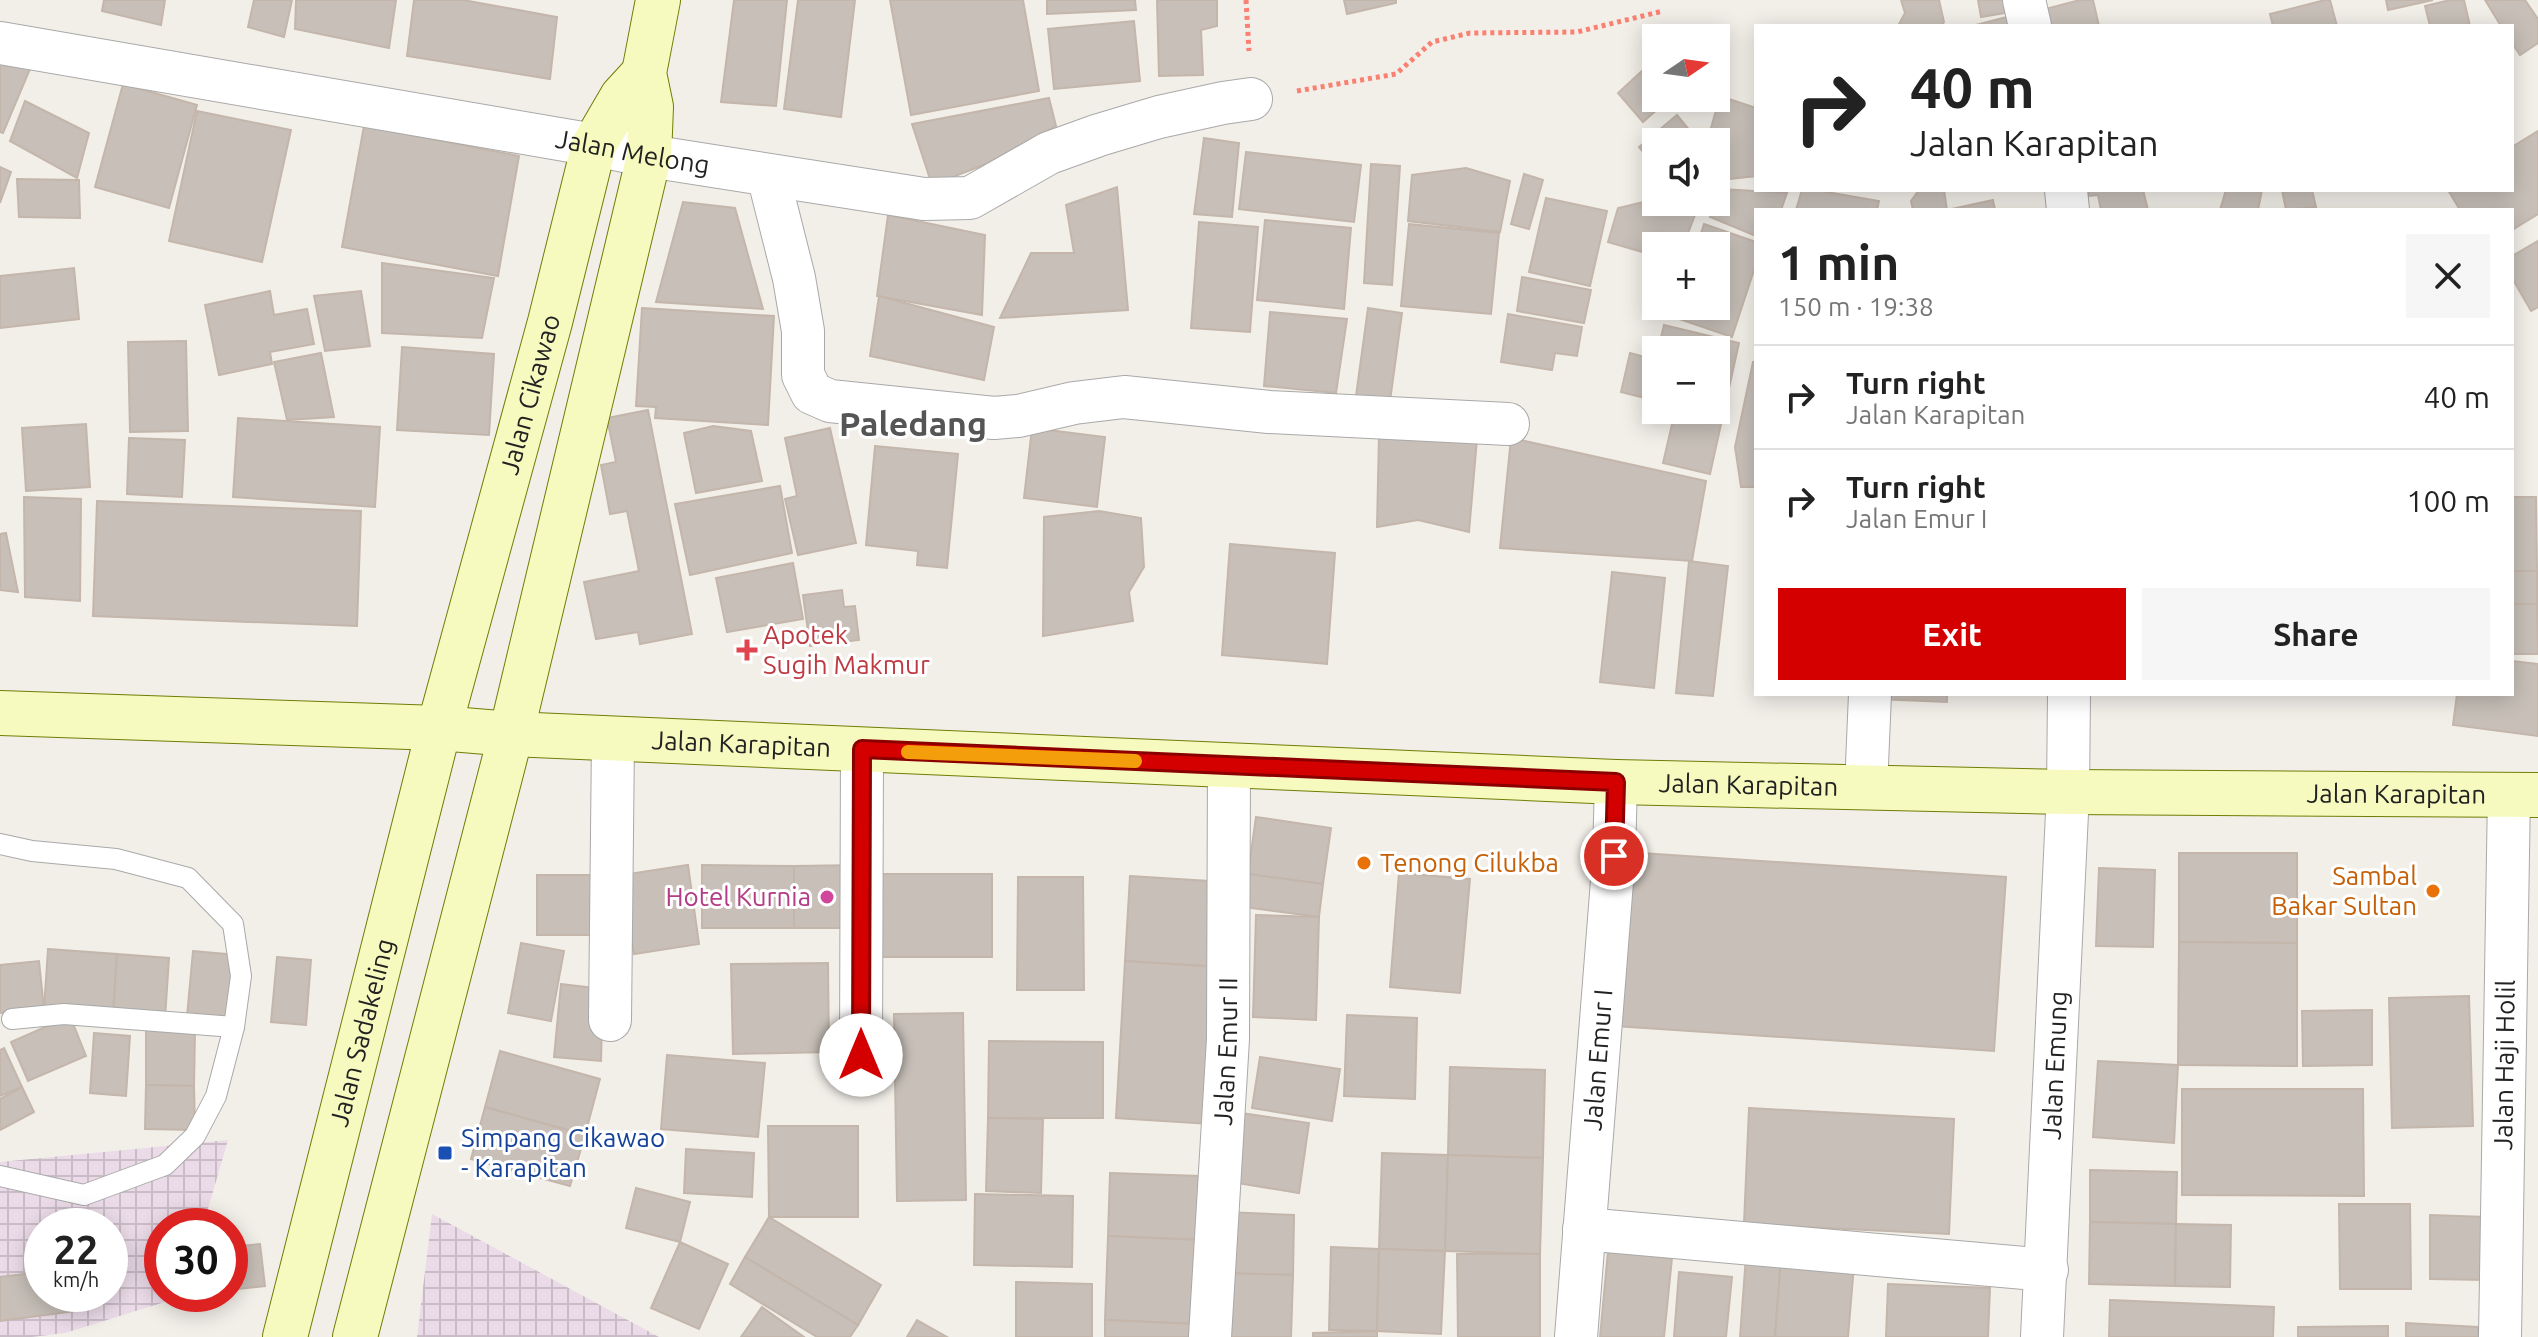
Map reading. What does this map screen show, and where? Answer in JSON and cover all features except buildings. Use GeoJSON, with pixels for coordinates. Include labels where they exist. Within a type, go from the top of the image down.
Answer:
{"type":"FeatureCollection","features":[{"type":"Feature","properties":{"kind":"street","name":"Jalan Cikawao"},"geometry":{"type":"LineString","coordinates":[[511,734],[649,156],[651,107],[644,73],[658,0]]}},
{"type":"Feature","properties":{"kind":"street"},"geometry":{"type":"LineString","coordinates":[[2024,0],[2030,24]]}},
{"type":"Feature","properties":{"kind":"street","name":"Jalan Melong"},"geometry":{"type":"LineString","coordinates":[[0,43],[649,156],[924,199],[970,198],[1049,153],[1086,139],[1159,117],[1251,99]]}},
{"type":"Feature","properties":{"kind":"street","name":"Jalan Cikawao"},"geometry":{"type":"LineString","coordinates":[[439,728],[550,322],[594,145],[622,97],[644,73]]}},
{"type":"Feature","properties":{"kind":"street"},"geometry":{"type":"LineString","coordinates":[[768,175],[794,278],[803,331],[803,375],[812,393],[830,401],[994,418],[1124,397],[1269,412],[1508,424]]}},
{"type":"Feature","properties":{"kind":"street"},"geometry":{"type":"LineString","coordinates":[[1866,788],[1870,696]]}},
{"type":"Feature","properties":{"kind":"street","name":"Jalan Emung"},"geometry":{"type":"LineString","coordinates":[[2042,1337],[2068,792],[2069,696]]}},
{"type":"Feature","properties":{"kind":"street","name":"Jalan Karapitan"},"geometry":{"type":"LineString","coordinates":[[0,713],[439,728],[613,739],[1616,782],[2068,792],[2523,795]]}},
{"type":"Feature","properties":{"kind":"street","name":"Jalan Sadakeling"},"geometry":{"type":"LineString","coordinates":[[285,1337],[439,728]]}},
{"type":"Feature","properties":{"kind":"street"},"geometry":{"type":"LineString","coordinates":[[355,1337],[511,734]]}},
{"type":"Feature","properties":{"kind":"street"},"geometry":{"type":"LineString","coordinates":[[610,1020],[613,739]]}},
{"type":"Feature","properties":{"kind":"street"},"geometry":{"type":"LineString","coordinates":[[861,1055],[862,749]]}},
{"type":"Feature","properties":{"kind":"street","name":"Jalan Emur II"},"geometry":{"type":"LineString","coordinates":[[1210,1337],[1228,1039],[1229,765]]}},
{"type":"Feature","properties":{"kind":"street","name":"Jalan Emur I"},"geometry":{"type":"LineString","coordinates":[[1576,1337],[1614,856],[1616,782]]}},
{"type":"Feature","properties":{"kind":"street","name":"Jalan Haji Holil"},"geometry":{"type":"LineString","coordinates":[[2500,1337],[2523,795]]}},
{"type":"Feature","properties":{"kind":"street"},"geometry":{"type":"LineString","coordinates":[[1584,1229],[2047,1270]]}},
{"type":"Feature","properties":{"kind":"lane"},"geometry":{"type":"LineString","coordinates":[[0,844],[32,851],[116,859],[188,878],[233,924],[241,976],[234,1027],[216,1096],[195,1136],[165,1165],[84,1195],[0,1176]]}},
{"type":"Feature","properties":{"kind":"lane"},"geometry":{"type":"LineString","coordinates":[[12,1019],[64,1014],[234,1027]]}},
{"type":"Feature","properties":{"kind":"path"},"geometry":{"type":"LineString","coordinates":[[1251,99],[1396,74],[1432,42],[1470,33],[1577,32],[1663,11]]}},
{"type":"Feature","properties":{"kind":"shaded area"},"geometry":{"type":"Polygon","coordinates":[[[228,1140],[208,1208],[144,1208],[144,1308],[65,1333],[0,1337],[0,1162],[228,1140]]]}},
{"type":"Feature","properties":{"kind":"shaded area"},"geometry":{"type":"Polygon","coordinates":[[[432,1214],[659,1337],[417,1337],[432,1214]]]}},
{"type":"Feature","properties":{"kind":"slow traffic"},"geometry":{"type":"LineString","coordinates":[[908,752],[1135,761]]}},
{"type":"Feature","properties":{"kind":"place","name":"Apotek Sugih Makmur"},"geometry":{"type":"Point","coordinates":[747,650]}},
{"type":"Feature","properties":{"kind":"place","name":"Tenong Cilukba"},"geometry":{"type":"Point","coordinates":[1364,863]}},
{"type":"Feature","properties":{"kind":"place","name":"Sambal Bakar Sultan"},"geometry":{"type":"Point","coordinates":[2433,891]}},
{"type":"Feature","properties":{"kind":"place","name":"Hotel Kurnia"},"geometry":{"type":"Point","coordinates":[827,897]}},
{"type":"Feature","properties":{"kind":"place","name":"Simpang Cikawao - Karapitan"},"geometry":{"type":"Point","coordinates":[445,1153]}},
{"type":"Feature","properties":{"kind":"district","name":"Paledang"},"geometry":{"type":"Point","coordinates":[913,424]}},
{"type":"Feature","properties":{"kind":"route"},"geometry":{"type":"LineString","coordinates":[[861,1055],[862,749],[1616,782],[1614,856]]}}]}
